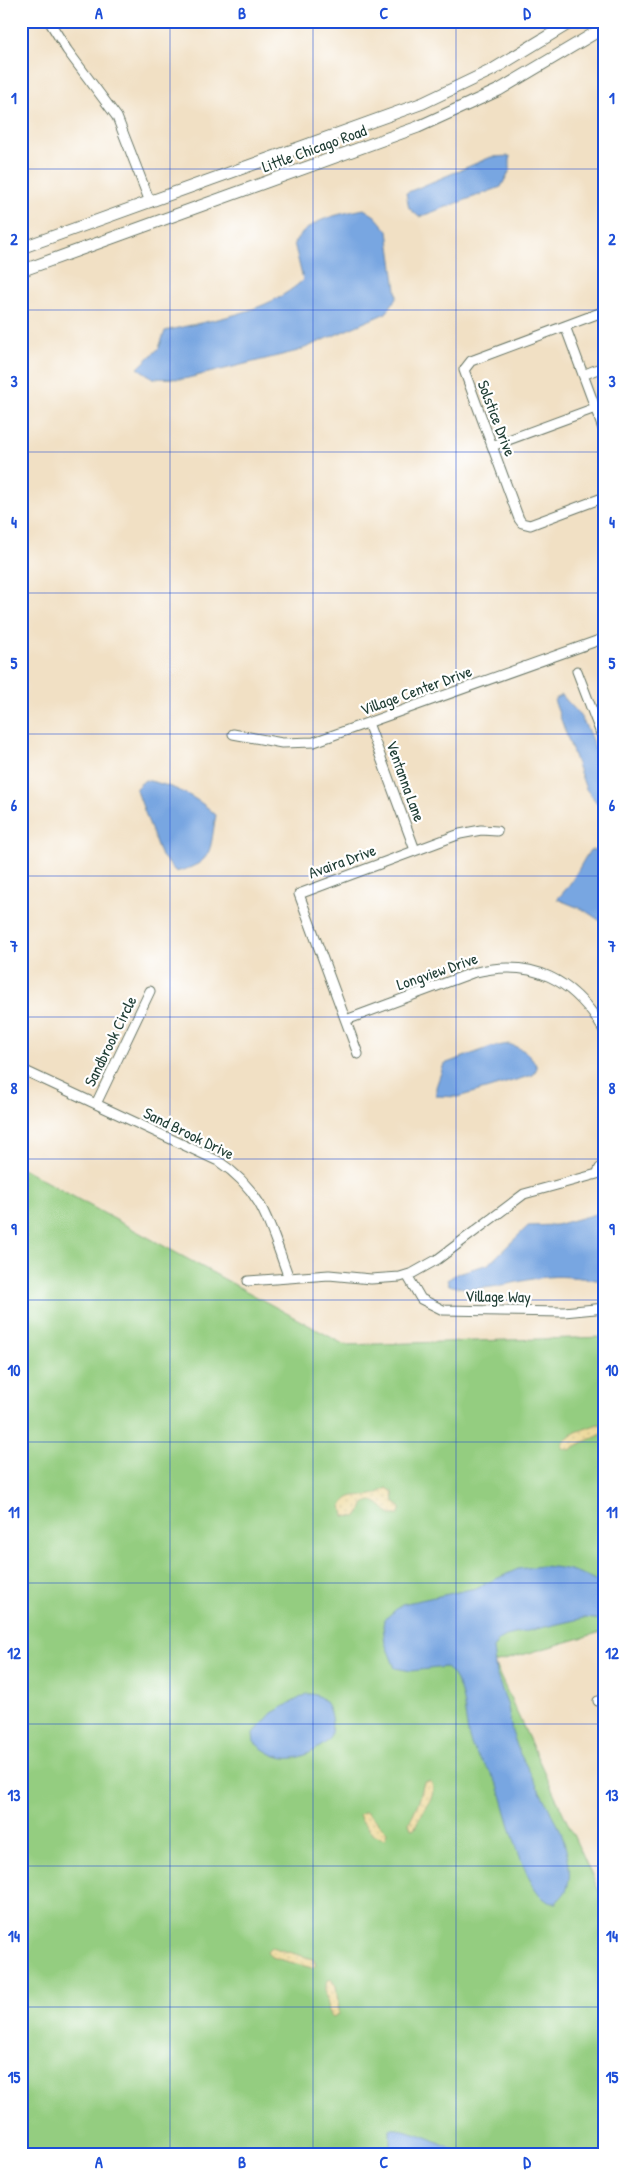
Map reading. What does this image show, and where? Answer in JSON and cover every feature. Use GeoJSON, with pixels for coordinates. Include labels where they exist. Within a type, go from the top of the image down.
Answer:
{"type":"FeatureCollection","features":[{"type":"Feature","properties":{"kind":"main road","name":"Little Chicago Road"},"geometry":{"type":"LineString","coordinates":[[21,248],[423,103],[492,70],[573,21]]}},
{"type":"Feature","properties":{"kind":"main road","name":"Little Chicago Road"},"geometry":{"type":"LineString","coordinates":[[21,271],[418,127],[499,90],[605,27]]}},
{"type":"Feature","properties":{"kind":"street"},"geometry":{"type":"LineString","coordinates":[[49,21],[66,50],[115,112],[150,202]]}},
{"type":"Feature","properties":{"kind":"street"},"geometry":{"type":"LineString","coordinates":[[604,428],[565,326],[605,311]]}},
{"type":"Feature","properties":{"kind":"street","name":"Solstice Drive"},"geometry":{"type":"LineString","coordinates":[[565,326],[471,361],[465,366],[464,374],[522,523],[530,526],[605,497]]}},
{"type":"Feature","properties":{"kind":"street"},"geometry":{"type":"LineString","coordinates":[[583,375],[605,366]]}},
{"type":"Feature","properties":{"kind":"street"},"geometry":{"type":"LineString","coordinates":[[492,446],[595,408]]}},
{"type":"Feature","properties":{"kind":"street","name":"Village Center Drive"},"geometry":{"type":"LineString","coordinates":[[233,734],[282,744],[298,744],[332,737],[605,638]]}},
{"type":"Feature","properties":{"kind":"street"},"geometry":{"type":"LineString","coordinates":[[577,671],[605,744]]}},
{"type":"Feature","properties":{"kind":"street","name":"Ventanna Lane"},"geometry":{"type":"LineString","coordinates":[[368,723],[415,850]]}},
{"type":"Feature","properties":{"kind":"street","name":"Avaira Drive"},"geometry":{"type":"LineString","coordinates":[[346,1020],[298,894],[415,850],[472,831],[497,831]]}},
{"type":"Feature","properties":{"kind":"street","name":"Longview Drive"},"geometry":{"type":"LineString","coordinates":[[346,1020],[472,973],[488,969],[517,968],[545,974],[565,984],[581,999],[605,1032]]}},
{"type":"Feature","properties":{"kind":"street","name":"Sandbrook Circle"},"geometry":{"type":"LineString","coordinates":[[96,1104],[150,991]]}},
{"type":"Feature","properties":{"kind":"street"},"geometry":{"type":"LineString","coordinates":[[346,1020],[358,1054]]}},
{"type":"Feature","properties":{"kind":"street","name":"Sand Brook Drive"},"geometry":{"type":"LineString","coordinates":[[21,1069],[218,1161],[242,1178],[262,1206],[288,1278]]}},
{"type":"Feature","properties":{"kind":"street"},"geometry":{"type":"LineString","coordinates":[[248,1281],[329,1275],[386,1280],[407,1275],[438,1260],[524,1194],[601,1176],[600,1168],[605,1166]]}},
{"type":"Feature","properties":{"kind":"street","name":"Village Way"},"geometry":{"type":"LineString","coordinates":[[407,1275],[421,1299],[443,1310],[564,1312],[605,1308]]}},
{"type":"Feature","properties":{"kind":"green space"},"geometry":{"type":"Polygon","coordinates":[[[21,1168],[345,1345],[605,1337],[605,1631],[494,1663],[605,1904],[605,2155],[21,2155],[21,1168]]]}},
{"type":"Feature","properties":{"kind":"sand"},"geometry":{"type":"Polygon","coordinates":[[[598,1424],[605,1426],[605,1431],[602,1434],[570,1450],[562,1448],[563,1442],[576,1432],[598,1424]]]}},
{"type":"Feature","properties":{"kind":"sand"},"geometry":{"type":"Polygon","coordinates":[[[387,1488],[393,1492],[394,1502],[401,1508],[398,1515],[391,1515],[378,1504],[371,1501],[363,1506],[356,1517],[344,1516],[342,1505],[348,1498],[374,1495],[387,1488]]]}},
{"type":"Feature","properties":{"kind":"sand"},"geometry":{"type":"Polygon","coordinates":[[[430,1781],[433,1786],[431,1798],[415,1828],[411,1829],[409,1823],[419,1801],[424,1782],[430,1781]]]}},
{"type":"Feature","properties":{"kind":"sand"},"geometry":{"type":"Polygon","coordinates":[[[362,1812],[367,1812],[387,1832],[385,1839],[377,1836],[367,1827],[359,1815],[362,1812]]]}},
{"type":"Feature","properties":{"kind":"sand"},"geometry":{"type":"Polygon","coordinates":[[[271,1947],[313,1959],[316,1965],[312,1968],[271,1957],[267,1951],[271,1947]]]}},
{"type":"Feature","properties":{"kind":"sand"},"geometry":{"type":"Polygon","coordinates":[[[331,1979],[336,1986],[339,2010],[339,2014],[333,2017],[327,2006],[326,1995],[327,1981],[331,1979]]]}},
{"type":"Feature","properties":{"kind":"water"},"geometry":{"type":"Polygon","coordinates":[[[510,156],[510,170],[501,187],[419,217],[409,208],[406,193],[491,157],[510,156]]]}},
{"type":"Feature","properties":{"kind":"water"},"geometry":{"type":"Polygon","coordinates":[[[364,209],[375,216],[388,231],[397,297],[386,313],[298,351],[184,379],[153,378],[138,368],[159,348],[165,331],[238,314],[273,301],[288,291],[303,280],[294,243],[301,235],[308,228],[325,219],[364,209]]]}},
{"type":"Feature","properties":{"kind":"water"},"geometry":{"type":"Polygon","coordinates":[[[562,695],[580,716],[588,730],[600,765],[605,813],[586,789],[554,700],[562,695]]]}},
{"type":"Feature","properties":{"kind":"water"},"geometry":{"type":"Polygon","coordinates":[[[145,780],[183,792],[200,802],[216,815],[211,846],[204,859],[198,864],[176,872],[160,854],[136,788],[145,780]]]}},
{"type":"Feature","properties":{"kind":"water"},"geometry":{"type":"Polygon","coordinates":[[[590,850],[599,850],[605,864],[605,924],[584,910],[557,899],[571,882],[590,850]]]}},
{"type":"Feature","properties":{"kind":"water"},"geometry":{"type":"Polygon","coordinates":[[[509,1044],[529,1055],[537,1068],[533,1075],[458,1097],[436,1096],[436,1087],[444,1064],[491,1047],[509,1044]]]}},
{"type":"Feature","properties":{"kind":"water"},"geometry":{"type":"Polygon","coordinates":[[[599,1213],[605,1227],[605,1281],[554,1277],[486,1288],[461,1288],[449,1285],[447,1280],[458,1273],[489,1264],[528,1226],[556,1225],[599,1213]]]}},
{"type":"Feature","properties":{"kind":"water"},"geometry":{"type":"Polygon","coordinates":[[[542,1566],[575,1571],[605,1586],[605,1620],[584,1618],[506,1636],[499,1640],[493,1649],[496,1673],[508,1707],[512,1732],[520,1754],[560,1829],[567,1852],[568,1884],[566,1891],[556,1903],[545,1900],[527,1873],[512,1834],[498,1786],[472,1747],[461,1692],[457,1682],[445,1667],[411,1671],[395,1668],[385,1643],[383,1626],[384,1620],[402,1604],[476,1588],[518,1569],[542,1566]]]}},
{"type":"Feature","properties":{"kind":"water"},"geometry":{"type":"Polygon","coordinates":[[[307,1694],[315,1695],[326,1703],[332,1726],[329,1740],[310,1753],[292,1758],[282,1758],[273,1755],[254,1742],[253,1734],[272,1713],[307,1694]]]}},
{"type":"Feature","properties":{"kind":"water"},"geometry":{"type":"Polygon","coordinates":[[[390,2129],[427,2137],[461,2155],[390,2155],[390,2129]]]}}]}
